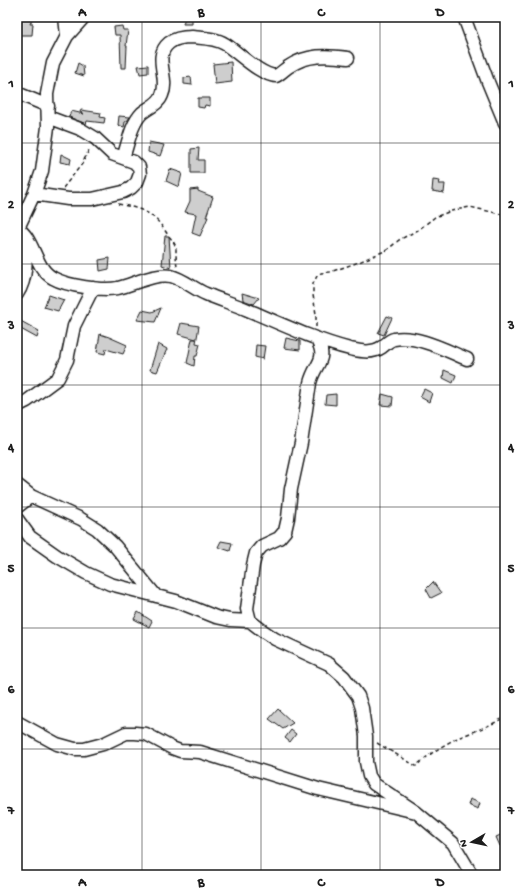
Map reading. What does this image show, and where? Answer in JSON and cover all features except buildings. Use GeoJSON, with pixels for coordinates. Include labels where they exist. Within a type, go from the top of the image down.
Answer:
{"type":"FeatureCollection","features":[{"type":"Feature","properties":{"kind":"street"},"geometry":{"type":"LineString","coordinates":[[17,294],[20,282],[25,272],[26,254],[20,229],[42,171],[48,127],[47,94],[53,63],[67,36],[84,17]]}},
{"type":"Feature","properties":{"kind":"street"},"geometry":{"type":"LineString","coordinates":[[464,17],[505,123]]}},
{"type":"Feature","properties":{"kind":"street"},"geometry":{"type":"LineString","coordinates":[[63,19],[67,36]]}},
{"type":"Feature","properties":{"kind":"street"},"geometry":{"type":"LineString","coordinates":[[123,158],[134,125],[142,114],[157,102],[165,89],[161,55],[165,46],[172,41],[186,37],[223,42],[270,76],[276,76],[288,67],[302,60],[316,56],[329,55],[348,58]]}},
{"type":"Feature","properties":{"kind":"street"},"geometry":{"type":"LineString","coordinates":[[17,93],[95,138],[112,154],[134,162],[139,167],[140,174],[137,182],[131,188],[123,192],[92,199],[57,198],[34,194]]}},
{"type":"Feature","properties":{"kind":"street"},"geometry":{"type":"LineString","coordinates":[[20,229],[32,246],[44,271],[52,278],[64,283],[106,289],[117,288],[145,279],[170,276],[182,280],[195,289],[265,318],[316,338],[349,348],[366,352],[381,348],[391,340],[411,340],[423,342],[466,359]]}},
{"type":"Feature","properties":{"kind":"street"},"geometry":{"type":"LineString","coordinates":[[17,406],[27,401],[58,378],[67,360],[74,326],[93,288]]}},
{"type":"Feature","properties":{"kind":"street"},"geometry":{"type":"LineString","coordinates":[[250,621],[247,609],[248,594],[256,553],[262,546],[279,538],[285,531],[291,488],[301,443],[311,379],[321,361],[322,355],[321,346],[316,338]]}},
{"type":"Feature","properties":{"kind":"street"},"geometry":{"type":"LineString","coordinates":[[17,485],[31,496],[81,519],[97,529],[115,546],[156,596]]}},
{"type":"Feature","properties":{"kind":"street"},"geometry":{"type":"LineString","coordinates":[[17,507],[31,496]]}},
{"type":"Feature","properties":{"kind":"street"},"geometry":{"type":"LineString","coordinates":[[17,519],[30,537],[86,574],[110,584],[176,601],[216,617],[230,620],[250,621],[275,639],[330,664],[344,677],[358,696],[362,708],[366,736],[366,762],[368,776],[374,784],[416,812],[453,843],[472,875]]}},
{"type":"Feature","properties":{"kind":"street"},"geometry":{"type":"LineString","coordinates":[[17,722],[57,744],[75,749],[84,749],[103,744],[126,734],[146,734],[180,752],[200,752],[318,789],[416,812]]}},
{"type":"Feature","properties":{"kind":"path"},"geometry":{"type":"LineString","coordinates":[[57,198],[82,164],[95,138]]}},
{"type":"Feature","properties":{"kind":"path"},"geometry":{"type":"LineString","coordinates":[[115,203],[136,207],[151,214],[161,223],[176,248],[175,255],[178,272],[182,280]]}},
{"type":"Feature","properties":{"kind":"path"},"geometry":{"type":"LineString","coordinates":[[316,338],[316,314],[313,284],[317,276],[321,273],[330,272],[359,262],[387,250],[399,240],[418,230],[435,217],[451,211],[470,207],[505,214]]}},
{"type":"Feature","properties":{"kind":"path"},"geometry":{"type":"LineString","coordinates":[[366,736],[416,766],[437,750],[459,737],[474,733],[505,717]]}}]}
